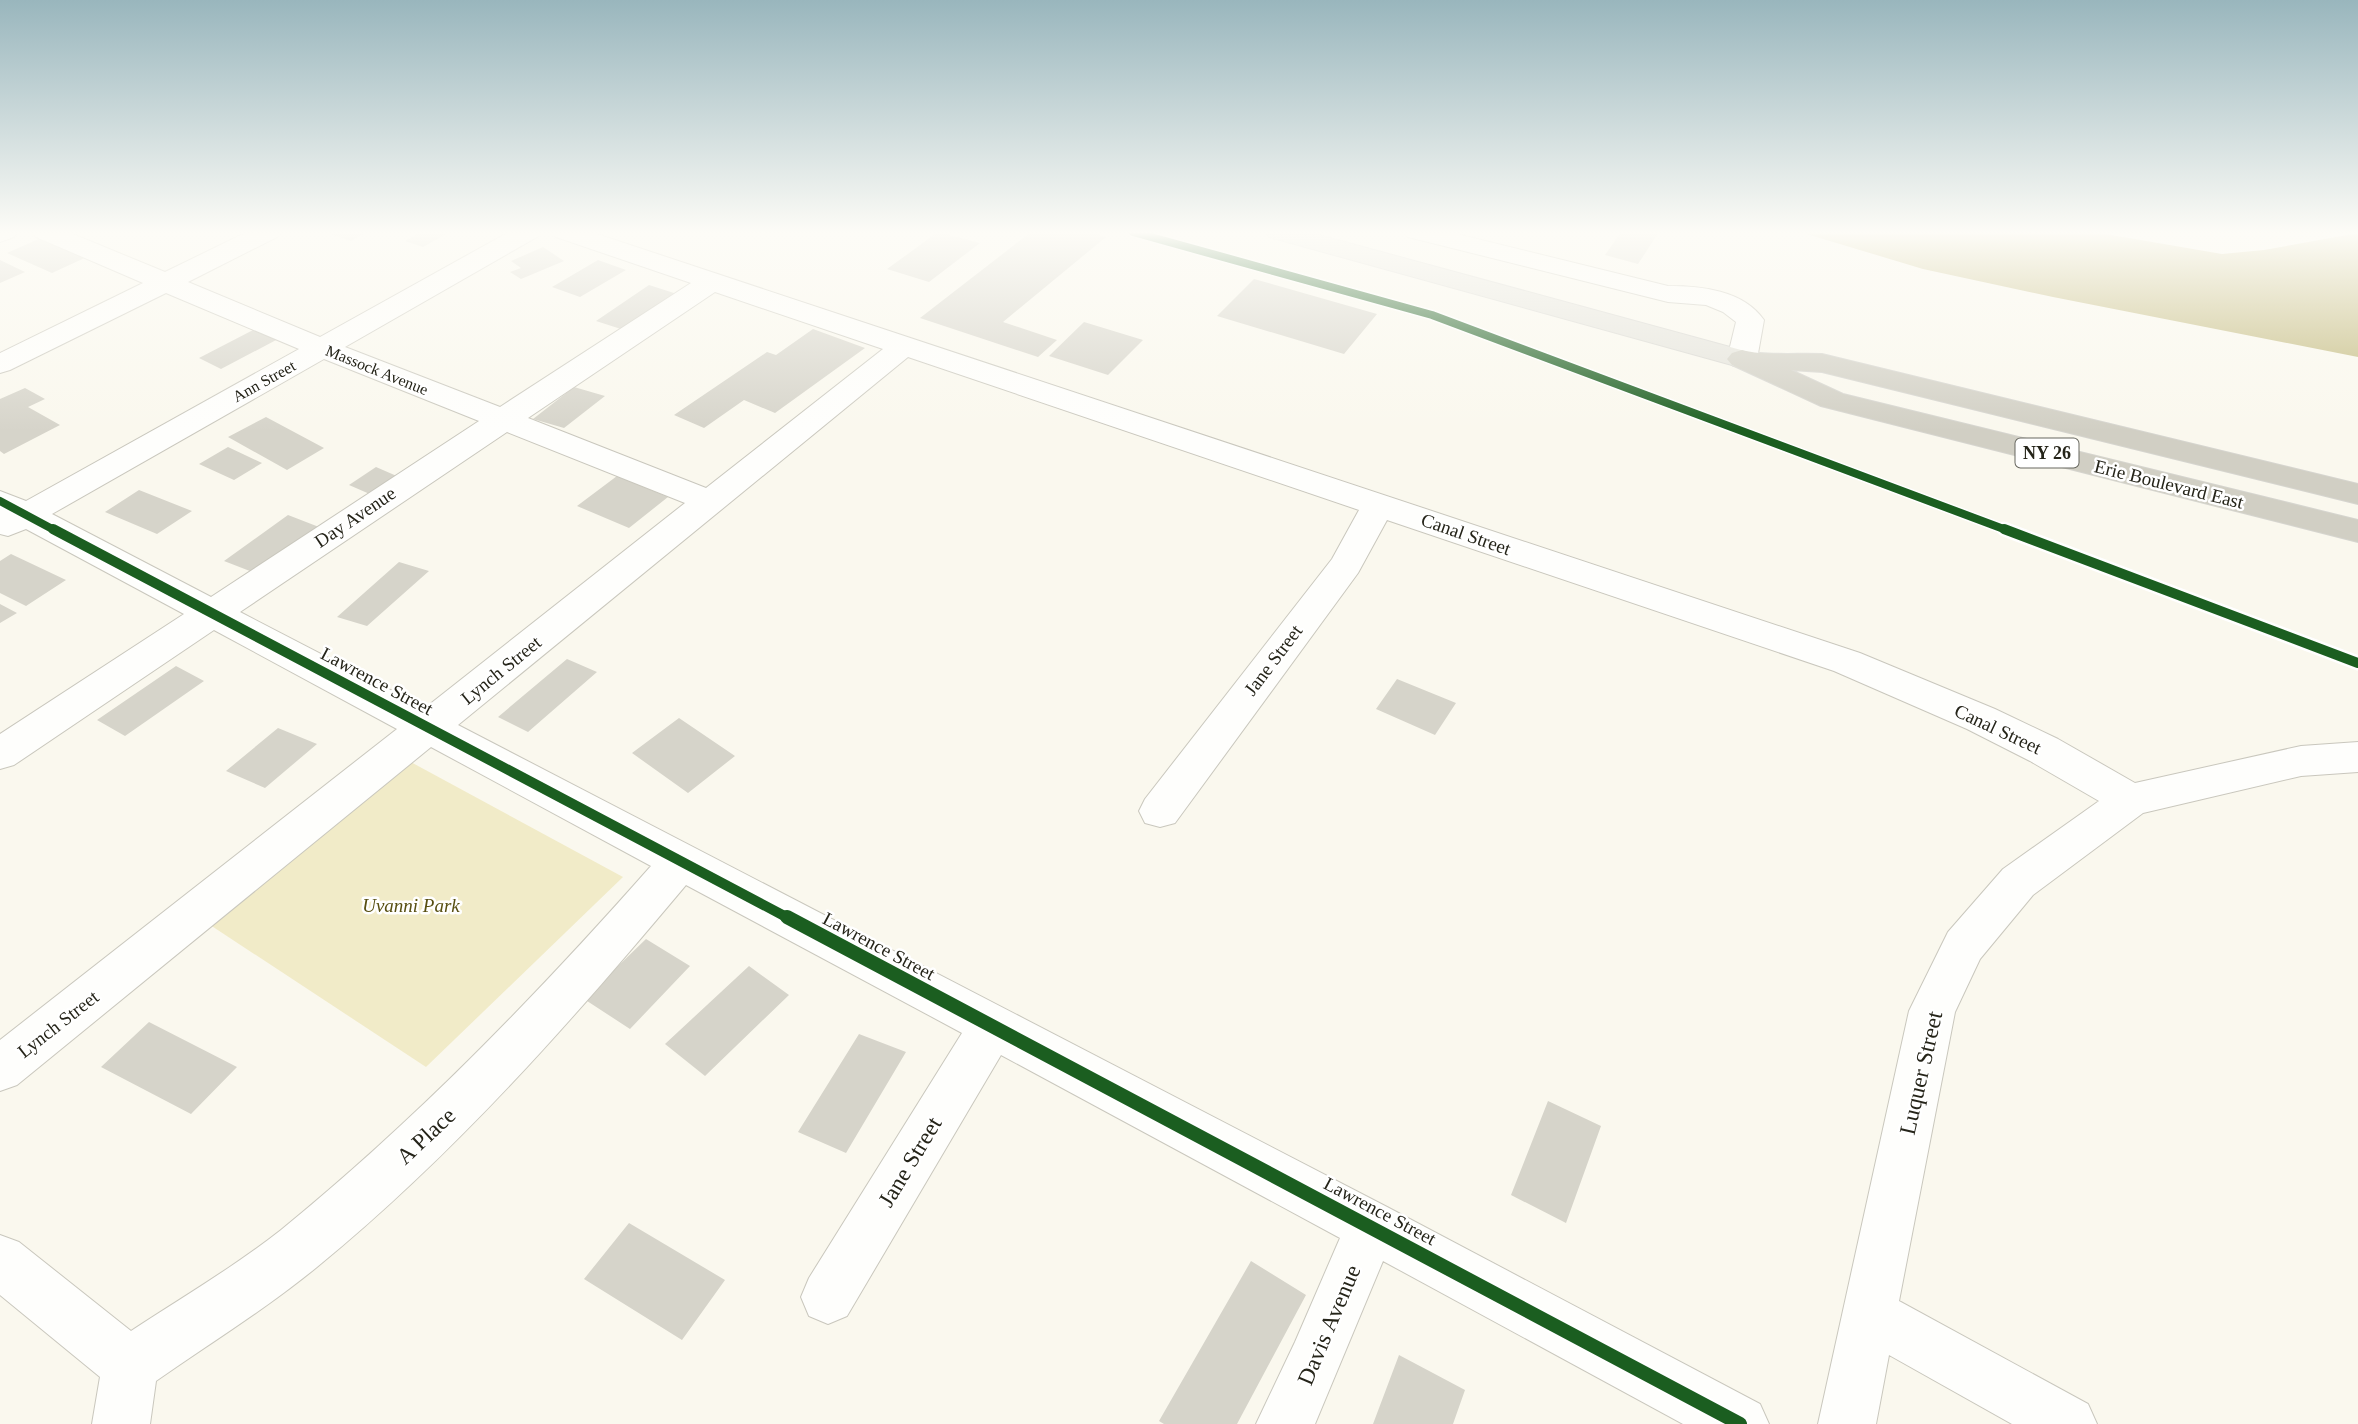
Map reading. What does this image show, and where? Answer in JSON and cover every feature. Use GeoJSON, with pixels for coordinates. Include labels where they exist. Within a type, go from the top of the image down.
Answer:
{"type":"FeatureCollection","features":[{"type":"Feature","properties":{"kind":"highway","name":"Erie Boulevard East"},"geometry":{"type":"LineString","coordinates":[[1742,359],[1822,363],[2358,494]]}},
{"type":"Feature","properties":{"kind":"highway","name":"Erie Boulevard East"},"geometry":{"type":"LineString","coordinates":[[1742,359],[1832,400],[2358,531]]}},
{"type":"Feature","properties":{"kind":"main road","name":"Erie Boulevard East"},"geometry":{"type":"LineString","coordinates":[[1521,298],[1742,359]]}},
{"type":"Feature","properties":{"kind":"street"},"geometry":{"type":"LineString","coordinates":[[0,363],[132,298]]}},
{"type":"Feature","properties":{"kind":"street","name":"Massock Avenue"},"geometry":{"type":"LineString","coordinates":[[202,298],[712,502]]}},
{"type":"Feature","properties":{"kind":"street","name":"Ann Street"},"geometry":{"type":"LineString","coordinates":[[9,515],[410,298]]}},
{"type":"Feature","properties":{"kind":"street","name":"Day Avenue"},"geometry":{"type":"LineString","coordinates":[[0,754],[686,298]]}},
{"type":"Feature","properties":{"kind":"street","name":"Canal Street"},"geometry":{"type":"LineString","coordinates":[[759,298],[1847,662],[1981,719],[2044,750],[2131,800]]}},
{"type":"Feature","properties":{"kind":"street"},"geometry":{"type":"LineString","coordinates":[[1713,298],[1741,310],[1750,320],[1742,359]]}},
{"type":"Feature","properties":{"kind":"street","name":"Lynch Street"},"geometry":{"type":"LineString","coordinates":[[0,1069],[903,348]]}},
{"type":"Feature","properties":{"kind":"street","name":"Jane Street"},"geometry":{"type":"LineString","coordinates":[[1160,811],[1346,565],[1378,505]]}},
{"type":"Feature","properties":{"kind":"street","name":"Lawrence Street"},"geometry":{"type":"LineString","coordinates":[[9,515],[212,614],[1371,1226],[1740,1424]]}},
{"type":"Feature","properties":{"kind":"street"},"geometry":{"type":"LineString","coordinates":[[2131,800],[2301,761],[2358,757]]}},
{"type":"Feature","properties":{"kind":"street","name":"Luquer Street"},"geometry":{"type":"LineString","coordinates":[[1847,1424],[1932,1011],[1964,946],[2018,882],[2131,800]]}},
{"type":"Feature","properties":{"kind":"street","name":"A Place"},"geometry":{"type":"LineString","coordinates":[[130,1366],[297,1250],[425,1139],[569,992],[681,861]]}},
{"type":"Feature","properties":{"kind":"street","name":"Jane Street"},"geometry":{"type":"LineString","coordinates":[[828,1297],[992,1026]]}},
{"type":"Feature","properties":{"kind":"street","name":"Davis Avenue"},"geometry":{"type":"LineString","coordinates":[[1285,1424],[1315,1362],[1371,1226]]}},
{"type":"Feature","properties":{"kind":"street"},"geometry":{"type":"LineString","coordinates":[[0,1261],[130,1366],[121,1424]]}},
{"type":"Feature","properties":{"kind":"street"},"geometry":{"type":"LineString","coordinates":[[1869,1314],[2068,1424]]}},
{"type":"Feature","properties":{"kind":"green space","name":"Uvanni Park"},"geometry":{"type":"Polygon","coordinates":[[[396,754],[623,877],[426,1067],[195,915],[396,754]]]}},
{"type":"Feature","properties":{"kind":"shaded area"},"geometry":{"type":"Polygon","coordinates":[[[2060,298],[2358,298],[2358,357],[2060,298]]]}},
{"type":"Feature","properties":{"kind":"building"},"geometry":{"type":"Polygon","coordinates":[[[629,298],[670,298],[624,330],[596,321],[629,298]]]}},
{"type":"Feature","properties":{"kind":"building"},"geometry":{"type":"Polygon","coordinates":[[[945,298],[1032,298],[1003,322],[1057,340],[1038,357],[920,318],[945,298]]]}},
{"type":"Feature","properties":{"kind":"building"},"geometry":{"type":"Polygon","coordinates":[[[1235,298],[1322,298],[1377,314],[1344,354],[1217,316],[1235,298]]]}},
{"type":"Feature","properties":{"kind":"building"},"geometry":{"type":"Polygon","coordinates":[[[1084,322],[1143,340],[1108,375],[1049,356],[1084,322]]]}},
{"type":"Feature","properties":{"kind":"building"},"geometry":{"type":"Polygon","coordinates":[[[255,329],[278,339],[221,369],[199,358],[255,329]]]}},
{"type":"Feature","properties":{"kind":"building"},"geometry":{"type":"Polygon","coordinates":[[[813,329],[865,348],[775,413],[744,400],[704,428],[674,415],[767,352],[776,355],[813,329]]]}},
{"type":"Feature","properties":{"kind":"building"},"geometry":{"type":"Polygon","coordinates":[[[574,387],[605,396],[564,428],[533,419],[574,387]]]}},
{"type":"Feature","properties":{"kind":"building"},"geometry":{"type":"Polygon","coordinates":[[[25,388],[45,399],[28,407],[60,425],[4,454],[0,451],[0,399],[25,388]]]}},
{"type":"Feature","properties":{"kind":"building"},"geometry":{"type":"Polygon","coordinates":[[[266,417],[324,448],[287,470],[228,437],[266,417]]]}},
{"type":"Feature","properties":{"kind":"building"},"geometry":{"type":"Polygon","coordinates":[[[228,447],[262,463],[234,480],[199,464],[228,447]]]}},
{"type":"Feature","properties":{"kind":"building"},"geometry":{"type":"Polygon","coordinates":[[[376,467],[399,477],[372,495],[349,485],[376,467]]]}},
{"type":"Feature","properties":{"kind":"building"},"geometry":{"type":"Polygon","coordinates":[[[617,476],[668,497],[629,528],[577,506],[617,476]]]}},
{"type":"Feature","properties":{"kind":"building"},"geometry":{"type":"Polygon","coordinates":[[[139,490],[192,511],[157,534],[105,512],[139,490]]]}},
{"type":"Feature","properties":{"kind":"building"},"geometry":{"type":"Polygon","coordinates":[[[288,515],[319,527],[255,573],[224,561],[288,515]]]}},
{"type":"Feature","properties":{"kind":"building"},"geometry":{"type":"Polygon","coordinates":[[[11,554],[66,580],[26,606],[0,593],[0,561],[11,554]]]}},
{"type":"Feature","properties":{"kind":"building"},"geometry":{"type":"Polygon","coordinates":[[[399,562],[429,571],[367,626],[337,617],[399,562]]]}},
{"type":"Feature","properties":{"kind":"building"},"geometry":{"type":"Polygon","coordinates":[[[0,604],[17,613],[0,623],[0,604]]]}},
{"type":"Feature","properties":{"kind":"building"},"geometry":{"type":"Polygon","coordinates":[[[567,659],[597,672],[528,732],[498,717],[567,659]]]}},
{"type":"Feature","properties":{"kind":"building"},"geometry":{"type":"Polygon","coordinates":[[[176,666],[204,681],[125,736],[97,720],[176,666]]]}},
{"type":"Feature","properties":{"kind":"building"},"geometry":{"type":"Polygon","coordinates":[[[1397,679],[1456,703],[1435,735],[1376,709],[1397,679]]]}},
{"type":"Feature","properties":{"kind":"building"},"geometry":{"type":"Polygon","coordinates":[[[679,718],[735,756],[688,793],[632,753],[679,718]]]}},
{"type":"Feature","properties":{"kind":"building"},"geometry":{"type":"Polygon","coordinates":[[[278,728],[317,744],[265,788],[226,771],[278,728]]]}},
{"type":"Feature","properties":{"kind":"building"},"geometry":{"type":"Polygon","coordinates":[[[646,939],[690,966],[630,1029],[584,999],[646,939]]]}},
{"type":"Feature","properties":{"kind":"building"},"geometry":{"type":"Polygon","coordinates":[[[749,966],[789,995],[705,1076],[665,1044],[749,966]]]}},
{"type":"Feature","properties":{"kind":"building"},"geometry":{"type":"Polygon","coordinates":[[[149,1022],[237,1067],[191,1114],[101,1067],[149,1022]]]}},
{"type":"Feature","properties":{"kind":"building"},"geometry":{"type":"Polygon","coordinates":[[[859,1034],[906,1052],[846,1153],[798,1132],[859,1034]]]}},
{"type":"Feature","properties":{"kind":"building"},"geometry":{"type":"Polygon","coordinates":[[[1548,1101],[1601,1126],[1566,1223],[1511,1195],[1548,1101]]]}},
{"type":"Feature","properties":{"kind":"building"},"geometry":{"type":"Polygon","coordinates":[[[629,1223],[725,1280],[682,1340],[584,1279],[629,1223]]]}},
{"type":"Feature","properties":{"kind":"building"},"geometry":{"type":"Polygon","coordinates":[[[1251,1261],[1306,1295],[1237,1424],[1164,1424],[1159,1421],[1251,1261]]]}},
{"type":"Feature","properties":{"kind":"building"},"geometry":{"type":"Polygon","coordinates":[[[1399,1355],[1465,1390],[1453,1424],[1373,1424],[1399,1355]]]}},
{"type":"Feature","properties":{"kind":"cycle path"},"geometry":{"type":"LineString","coordinates":[[1372,298],[1432,315],[1654,396],[2358,663]]}},
{"type":"Feature","properties":{"kind":"cycle path"},"geometry":{"type":"LineString","coordinates":[[0,501],[1740,1424]]}}]}
